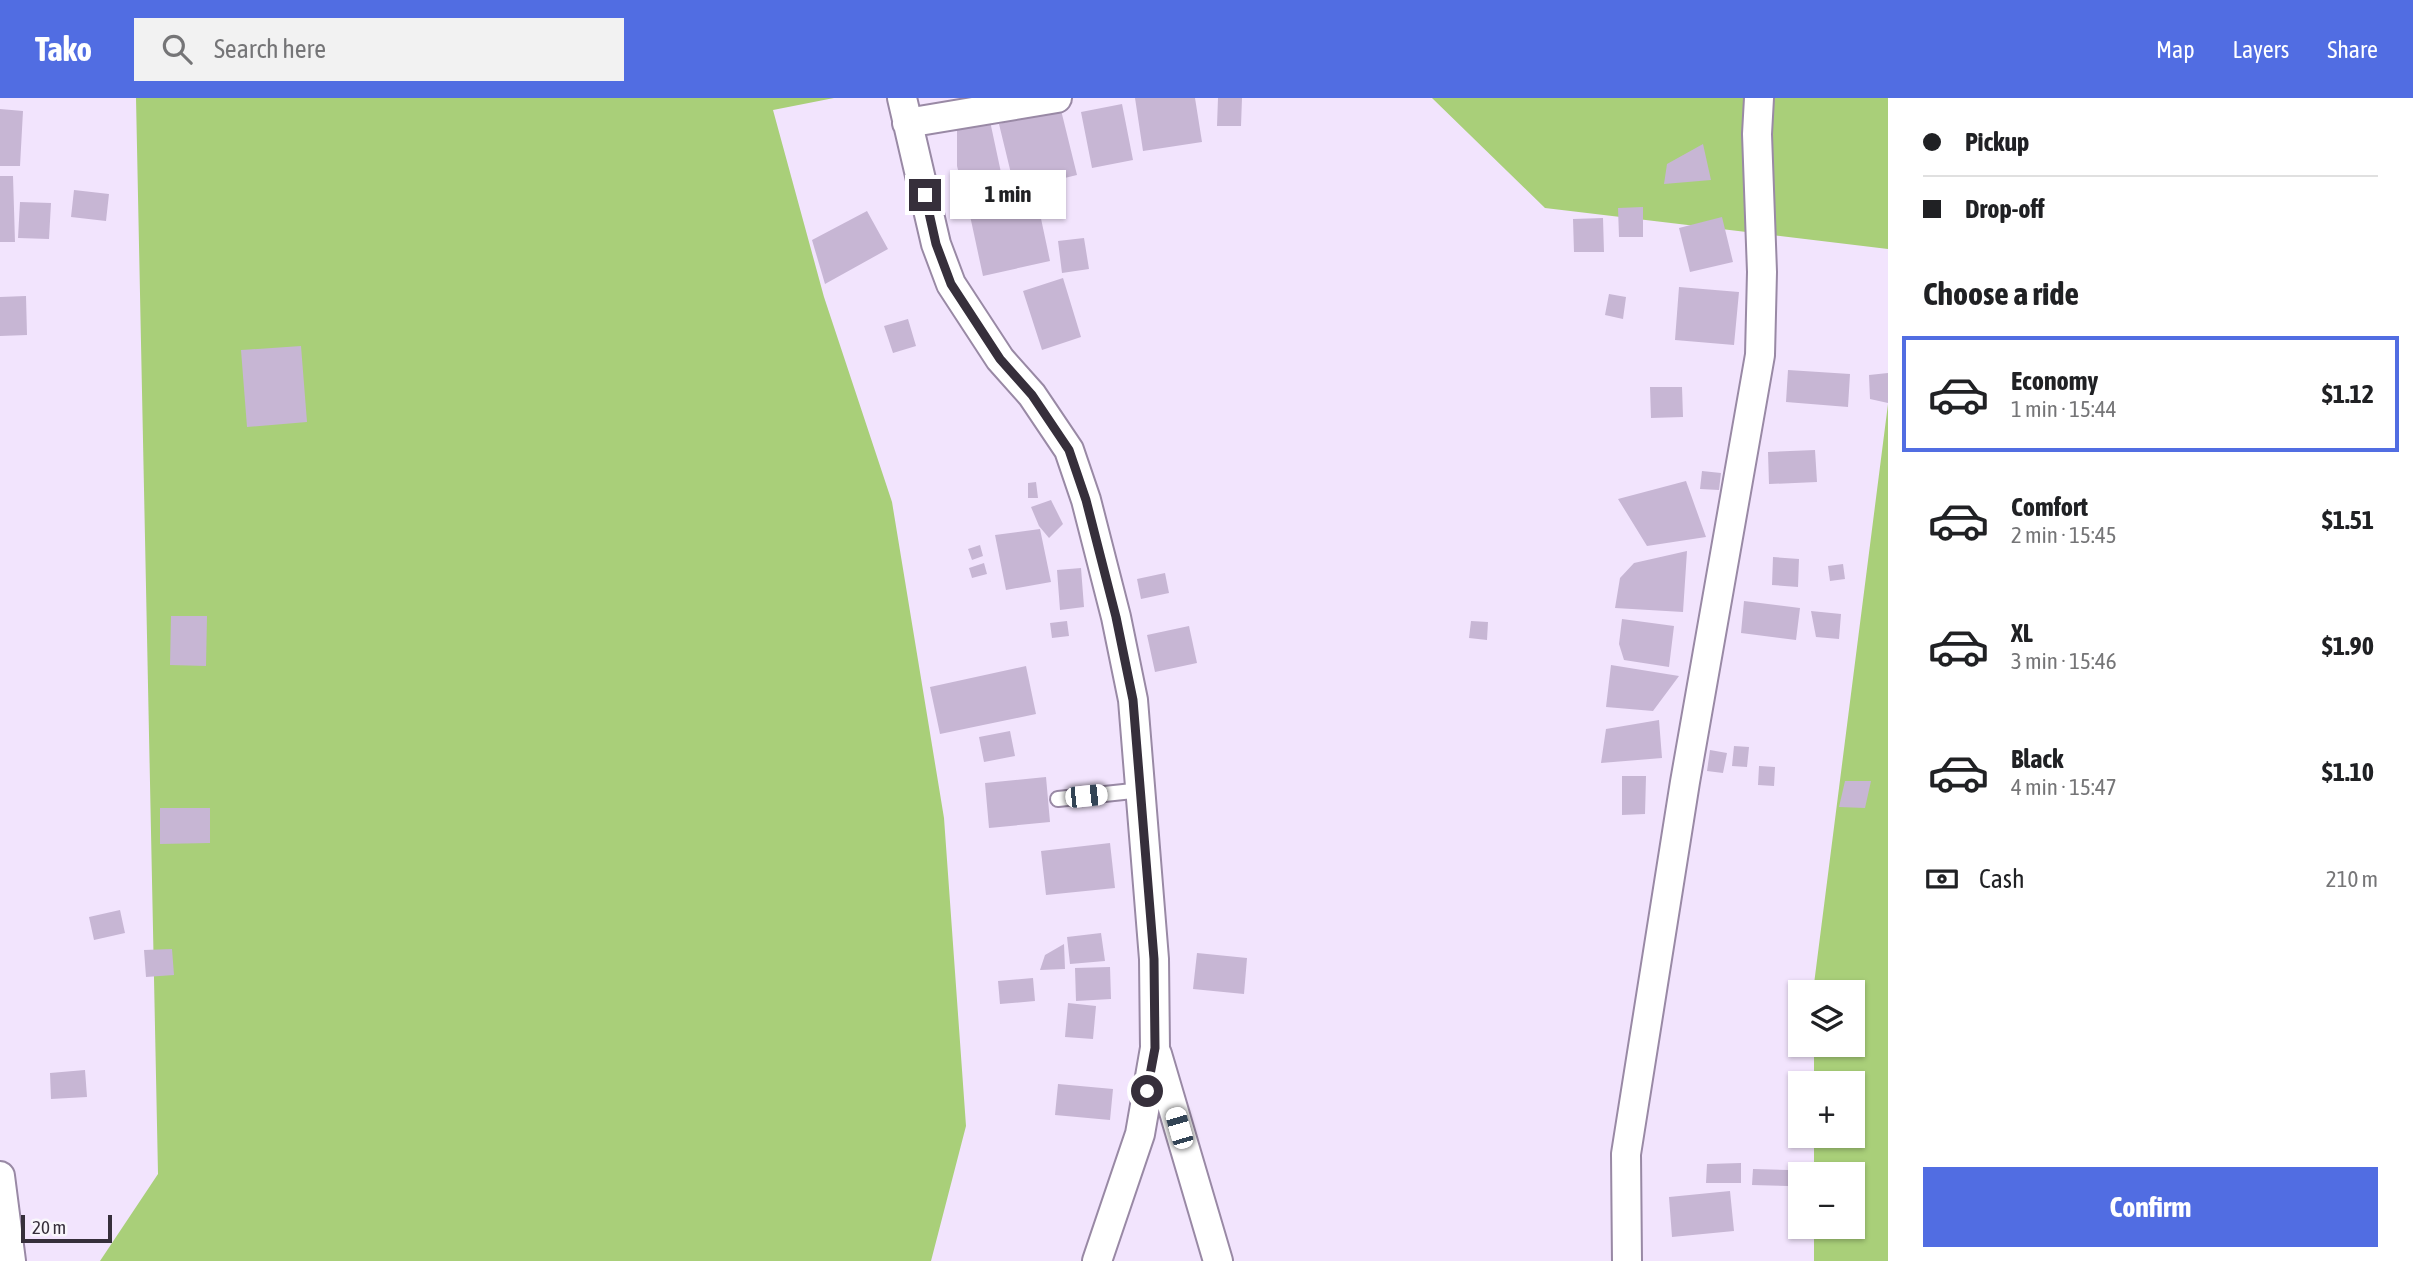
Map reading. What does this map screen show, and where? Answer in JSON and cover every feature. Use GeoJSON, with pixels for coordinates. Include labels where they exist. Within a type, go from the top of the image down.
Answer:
{"type":"FeatureCollection","features":[{"type":"Feature","properties":{"kind":"street"},"geometry":{"type":"LineString","coordinates":[[1057,98],[904,111],[936,244],[951,284],[1000,359],[1032,395],[1069,450],[1086,500],[1116,617],[1133,700],[1154,959],[1155,1048],[1140,1134],[1097,1261]]}},
{"type":"Feature","properties":{"kind":"street"},"geometry":{"type":"LineString","coordinates":[[1627,1261],[1626,1154],[1685,782],[1760,355],[1762,272],[1757,134],[1759,98]]}},
{"type":"Feature","properties":{"kind":"street"},"geometry":{"type":"LineString","coordinates":[[1155,1048],[1218,1261]]}},
{"type":"Feature","properties":{"kind":"street"},"geometry":{"type":"LineString","coordinates":[[0,1176],[11,1261]]}},
{"type":"Feature","properties":{"kind":"lane"},"geometry":{"type":"LineString","coordinates":[[1058,799],[1142,790]]}},
{"type":"Feature","properties":{"kind":"green space"},"geometry":{"type":"Polygon","coordinates":[[[136,98],[834,98],[773,110],[824,297],[892,502],[944,818],[966,1126],[931,1261],[100,1261],[158,1174],[136,98]]]}},
{"type":"Feature","properties":{"kind":"green space"},"geometry":{"type":"Polygon","coordinates":[[[1432,98],[1888,98],[1888,249],[1545,208],[1432,98]]]}},
{"type":"Feature","properties":{"kind":"green space"},"geometry":{"type":"Polygon","coordinates":[[[1888,404],[1888,1261],[1814,1261],[1814,1239],[1865,1239],[1865,1162],[1814,1162],[1814,1148],[1865,1148],[1865,1071],[1814,1071],[1814,1057],[1865,1057],[1865,980],[1815,980],[1888,404]]]}},
{"type":"Feature","properties":{"kind":"building"},"geometry":{"type":"Polygon","coordinates":[[[1135,98],[1195,98],[1202,142],[1143,151],[1135,98]]]}},
{"type":"Feature","properties":{"kind":"building"},"geometry":{"type":"Polygon","coordinates":[[[1218,98],[1242,98],[1241,126],[1217,126],[1218,98]]]}},
{"type":"Feature","properties":{"kind":"building"},"geometry":{"type":"Polygon","coordinates":[[[1122,104],[1133,160],[1092,168],[1081,112],[1122,104]]]}},
{"type":"Feature","properties":{"kind":"building"},"geometry":{"type":"Polygon","coordinates":[[[1060,106],[1077,175],[1015,190],[999,124],[1060,106]]]}},
{"type":"Feature","properties":{"kind":"building"},"geometry":{"type":"Polygon","coordinates":[[[0,109],[23,111],[20,166],[0,166],[0,109]]]}},
{"type":"Feature","properties":{"kind":"building"},"geometry":{"type":"Polygon","coordinates":[[[990,121],[1006,196],[966,201],[957,166],[957,129],[990,121]]]}},
{"type":"Feature","properties":{"kind":"building"},"geometry":{"type":"Polygon","coordinates":[[[1703,144],[1711,180],[1664,184],[1667,164],[1703,144]]]}},
{"type":"Feature","properties":{"kind":"building"},"geometry":{"type":"Polygon","coordinates":[[[0,176],[13,176],[15,242],[0,242],[0,176]]]}},
{"type":"Feature","properties":{"kind":"building"},"geometry":{"type":"Polygon","coordinates":[[[74,190],[109,194],[106,221],[71,217],[74,190]]]}},
{"type":"Feature","properties":{"kind":"building"},"geometry":{"type":"Polygon","coordinates":[[[1036,195],[1050,261],[983,276],[969,211],[1036,195]]]}},
{"type":"Feature","properties":{"kind":"building"},"geometry":{"type":"Polygon","coordinates":[[[20,202],[51,203],[49,239],[18,238],[20,202]]]}},
{"type":"Feature","properties":{"kind":"building"},"geometry":{"type":"Polygon","coordinates":[[[1643,207],[1643,237],[1619,237],[1618,208],[1643,207]]]}},
{"type":"Feature","properties":{"kind":"building"},"geometry":{"type":"Polygon","coordinates":[[[867,211],[888,249],[825,284],[812,240],[867,211]]]}},
{"type":"Feature","properties":{"kind":"building"},"geometry":{"type":"Polygon","coordinates":[[[1722,217],[1733,262],[1690,272],[1679,228],[1722,217]]]}},
{"type":"Feature","properties":{"kind":"building"},"geometry":{"type":"Polygon","coordinates":[[[1603,218],[1604,252],[1574,252],[1573,219],[1603,218]]]}},
{"type":"Feature","properties":{"kind":"building"},"geometry":{"type":"Polygon","coordinates":[[[1084,238],[1089,269],[1062,273],[1058,241],[1084,238]]]}},
{"type":"Feature","properties":{"kind":"building"},"geometry":{"type":"Polygon","coordinates":[[[1063,278],[1081,337],[1042,350],[1023,291],[1063,278]]]}},
{"type":"Feature","properties":{"kind":"building"},"geometry":{"type":"Polygon","coordinates":[[[1679,287],[1739,292],[1734,345],[1675,340],[1679,287]]]}},
{"type":"Feature","properties":{"kind":"building"},"geometry":{"type":"Polygon","coordinates":[[[1609,294],[1626,297],[1623,319],[1605,315],[1609,294]]]}},
{"type":"Feature","properties":{"kind":"building"},"geometry":{"type":"Polygon","coordinates":[[[26,296],[27,335],[0,336],[0,297],[26,296]]]}},
{"type":"Feature","properties":{"kind":"building"},"geometry":{"type":"Polygon","coordinates":[[[908,319],[916,346],[893,353],[884,326],[908,319]]]}},
{"type":"Feature","properties":{"kind":"building"},"geometry":{"type":"Polygon","coordinates":[[[301,346],[307,422],[247,427],[241,350],[301,346]]]}},
{"type":"Feature","properties":{"kind":"building"},"geometry":{"type":"Polygon","coordinates":[[[1788,370],[1850,374],[1848,407],[1786,402],[1788,370]]]}},
{"type":"Feature","properties":{"kind":"building"},"geometry":{"type":"Polygon","coordinates":[[[1888,373],[1888,403],[1870,399],[1869,375],[1888,373]]]}},
{"type":"Feature","properties":{"kind":"building"},"geometry":{"type":"Polygon","coordinates":[[[1650,387],[1682,387],[1683,417],[1651,418],[1650,387]]]}},
{"type":"Feature","properties":{"kind":"building"},"geometry":{"type":"Polygon","coordinates":[[[1815,450],[1817,482],[1769,484],[1768,452],[1815,450]]]}},
{"type":"Feature","properties":{"kind":"building"},"geometry":{"type":"Polygon","coordinates":[[[1702,471],[1721,473],[1719,490],[1700,489],[1702,471]]]}},
{"type":"Feature","properties":{"kind":"building"},"geometry":{"type":"Polygon","coordinates":[[[1686,481],[1706,537],[1647,546],[1618,499],[1686,481]]]}},
{"type":"Feature","properties":{"kind":"building"},"geometry":{"type":"Polygon","coordinates":[[[1036,482],[1038,498],[1028,498],[1028,483],[1036,482]]]}},
{"type":"Feature","properties":{"kind":"building"},"geometry":{"type":"Polygon","coordinates":[[[1051,500],[1063,524],[1049,538],[1039,526],[1031,507],[1051,500]]]}},
{"type":"Feature","properties":{"kind":"building"},"geometry":{"type":"Polygon","coordinates":[[[1040,529],[1051,582],[1006,590],[995,535],[1040,529]]]}},
{"type":"Feature","properties":{"kind":"building"},"geometry":{"type":"Polygon","coordinates":[[[980,545],[983,556],[972,560],[968,549],[980,545]]]}},
{"type":"Feature","properties":{"kind":"building"},"geometry":{"type":"Polygon","coordinates":[[[1687,551],[1683,612],[1615,608],[1620,578],[1634,563],[1687,551]]]}},
{"type":"Feature","properties":{"kind":"building"},"geometry":{"type":"Polygon","coordinates":[[[1773,557],[1799,559],[1798,587],[1772,585],[1773,557]]]}},
{"type":"Feature","properties":{"kind":"building"},"geometry":{"type":"Polygon","coordinates":[[[984,563],[987,574],[972,578],[969,568],[984,563]]]}},
{"type":"Feature","properties":{"kind":"building"},"geometry":{"type":"Polygon","coordinates":[[[1843,564],[1845,579],[1830,581],[1828,566],[1843,564]]]}},
{"type":"Feature","properties":{"kind":"building"},"geometry":{"type":"Polygon","coordinates":[[[1081,568],[1084,607],[1060,610],[1057,570],[1081,568]]]}},
{"type":"Feature","properties":{"kind":"building"},"geometry":{"type":"Polygon","coordinates":[[[1165,573],[1169,593],[1141,599],[1137,579],[1165,573]]]}},
{"type":"Feature","properties":{"kind":"building"},"geometry":{"type":"Polygon","coordinates":[[[1744,601],[1800,608],[1796,640],[1741,633],[1744,601]]]}},
{"type":"Feature","properties":{"kind":"building"},"geometry":{"type":"Polygon","coordinates":[[[1811,611],[1841,614],[1839,639],[1816,637],[1811,611]]]}},
{"type":"Feature","properties":{"kind":"building"},"geometry":{"type":"Polygon","coordinates":[[[171,616],[207,616],[206,666],[170,665],[171,616]]]}},
{"type":"Feature","properties":{"kind":"building"},"geometry":{"type":"Polygon","coordinates":[[[1622,619],[1674,626],[1669,667],[1624,660],[1619,644],[1622,619]]]}},
{"type":"Feature","properties":{"kind":"building"},"geometry":{"type":"Polygon","coordinates":[[[1067,621],[1069,636],[1052,638],[1050,623],[1067,621]]]}},
{"type":"Feature","properties":{"kind":"building"},"geometry":{"type":"Polygon","coordinates":[[[1471,621],[1488,622],[1487,640],[1469,638],[1471,621]]]}},
{"type":"Feature","properties":{"kind":"building"},"geometry":{"type":"Polygon","coordinates":[[[1189,626],[1197,663],[1155,672],[1147,635],[1189,626]]]}},
{"type":"Feature","properties":{"kind":"building"},"geometry":{"type":"Polygon","coordinates":[[[1611,665],[1679,676],[1653,711],[1606,707],[1611,665]]]}},
{"type":"Feature","properties":{"kind":"building"},"geometry":{"type":"Polygon","coordinates":[[[1026,666],[1036,714],[940,734],[930,687],[1026,666]]]}},
{"type":"Feature","properties":{"kind":"building"},"geometry":{"type":"Polygon","coordinates":[[[1659,720],[1662,758],[1601,763],[1606,729],[1659,720]]]}},
{"type":"Feature","properties":{"kind":"building"},"geometry":{"type":"Polygon","coordinates":[[[1010,731],[1015,756],[984,762],[979,737],[1010,731]]]}},
{"type":"Feature","properties":{"kind":"building"},"geometry":{"type":"Polygon","coordinates":[[[1734,746],[1749,747],[1747,767],[1732,766],[1734,746]]]}},
{"type":"Feature","properties":{"kind":"building"},"geometry":{"type":"Polygon","coordinates":[[[1710,750],[1727,753],[1723,773],[1707,771],[1710,750]]]}},
{"type":"Feature","properties":{"kind":"building"},"geometry":{"type":"Polygon","coordinates":[[[1759,766],[1775,767],[1774,786],[1758,785],[1759,766]]]}},
{"type":"Feature","properties":{"kind":"building"},"geometry":{"type":"Polygon","coordinates":[[[1622,776],[1646,776],[1645,814],[1622,815],[1622,776]]]}},
{"type":"Feature","properties":{"kind":"building"},"geometry":{"type":"Polygon","coordinates":[[[1046,777],[1050,822],[989,828],[985,783],[1046,777]]]}},
{"type":"Feature","properties":{"kind":"building"},"geometry":{"type":"Polygon","coordinates":[[[1845,781],[1871,781],[1865,808],[1839,807],[1845,781]]]}},
{"type":"Feature","properties":{"kind":"building"},"geometry":{"type":"Polygon","coordinates":[[[160,808],[210,808],[210,843],[160,844],[160,808]]]}},
{"type":"Feature","properties":{"kind":"building"},"geometry":{"type":"Polygon","coordinates":[[[1110,843],[1115,888],[1046,895],[1041,851],[1110,843]]]}},
{"type":"Feature","properties":{"kind":"building"},"geometry":{"type":"Polygon","coordinates":[[[120,910],[125,933],[94,940],[89,917],[120,910]]]}},
{"type":"Feature","properties":{"kind":"building"},"geometry":{"type":"Polygon","coordinates":[[[1101,933],[1105,961],[1070,964],[1067,937],[1101,933]]]}},
{"type":"Feature","properties":{"kind":"building"},"geometry":{"type":"Polygon","coordinates":[[[1064,944],[1065,969],[1040,970],[1045,955],[1064,944]]]}},
{"type":"Feature","properties":{"kind":"building"},"geometry":{"type":"Polygon","coordinates":[[[172,949],[174,975],[146,977],[144,950],[172,949]]]}},
{"type":"Feature","properties":{"kind":"building"},"geometry":{"type":"Polygon","coordinates":[[[1197,953],[1247,958],[1244,994],[1193,989],[1197,953]]]}},
{"type":"Feature","properties":{"kind":"building"},"geometry":{"type":"Polygon","coordinates":[[[1110,967],[1111,999],[1076,1001],[1075,968],[1110,967]]]}},
{"type":"Feature","properties":{"kind":"building"},"geometry":{"type":"Polygon","coordinates":[[[1033,978],[1035,1001],[1000,1004],[998,981],[1033,978]]]}},
{"type":"Feature","properties":{"kind":"building"},"geometry":{"type":"Polygon","coordinates":[[[1068,1003],[1096,1006],[1093,1039],[1065,1037],[1068,1003]]]}},
{"type":"Feature","properties":{"kind":"building"},"geometry":{"type":"Polygon","coordinates":[[[85,1070],[87,1097],[51,1099],[50,1073],[85,1070]]]}},
{"type":"Feature","properties":{"kind":"building"},"geometry":{"type":"Polygon","coordinates":[[[1058,1084],[1113,1089],[1110,1120],[1055,1115],[1058,1084]]]}},
{"type":"Feature","properties":{"kind":"building"},"geometry":{"type":"Polygon","coordinates":[[[1741,1163],[1741,1183],[1706,1183],[1707,1164],[1741,1163]]]}},
{"type":"Feature","properties":{"kind":"building"},"geometry":{"type":"Polygon","coordinates":[[[1753,1169],[1788,1170],[1788,1186],[1752,1185],[1753,1169]]]}},
{"type":"Feature","properties":{"kind":"building"},"geometry":{"type":"Polygon","coordinates":[[[1730,1191],[1734,1231],[1672,1237],[1669,1197],[1730,1191]]]}},
{"type":"Feature","properties":{"kind":"route"},"geometry":{"type":"LineString","coordinates":[[925,195],[936,244],[951,284],[1000,359],[1032,395],[1069,450],[1086,500],[1116,617],[1133,700],[1154,959],[1155,1048],[1147,1091]]}}]}
